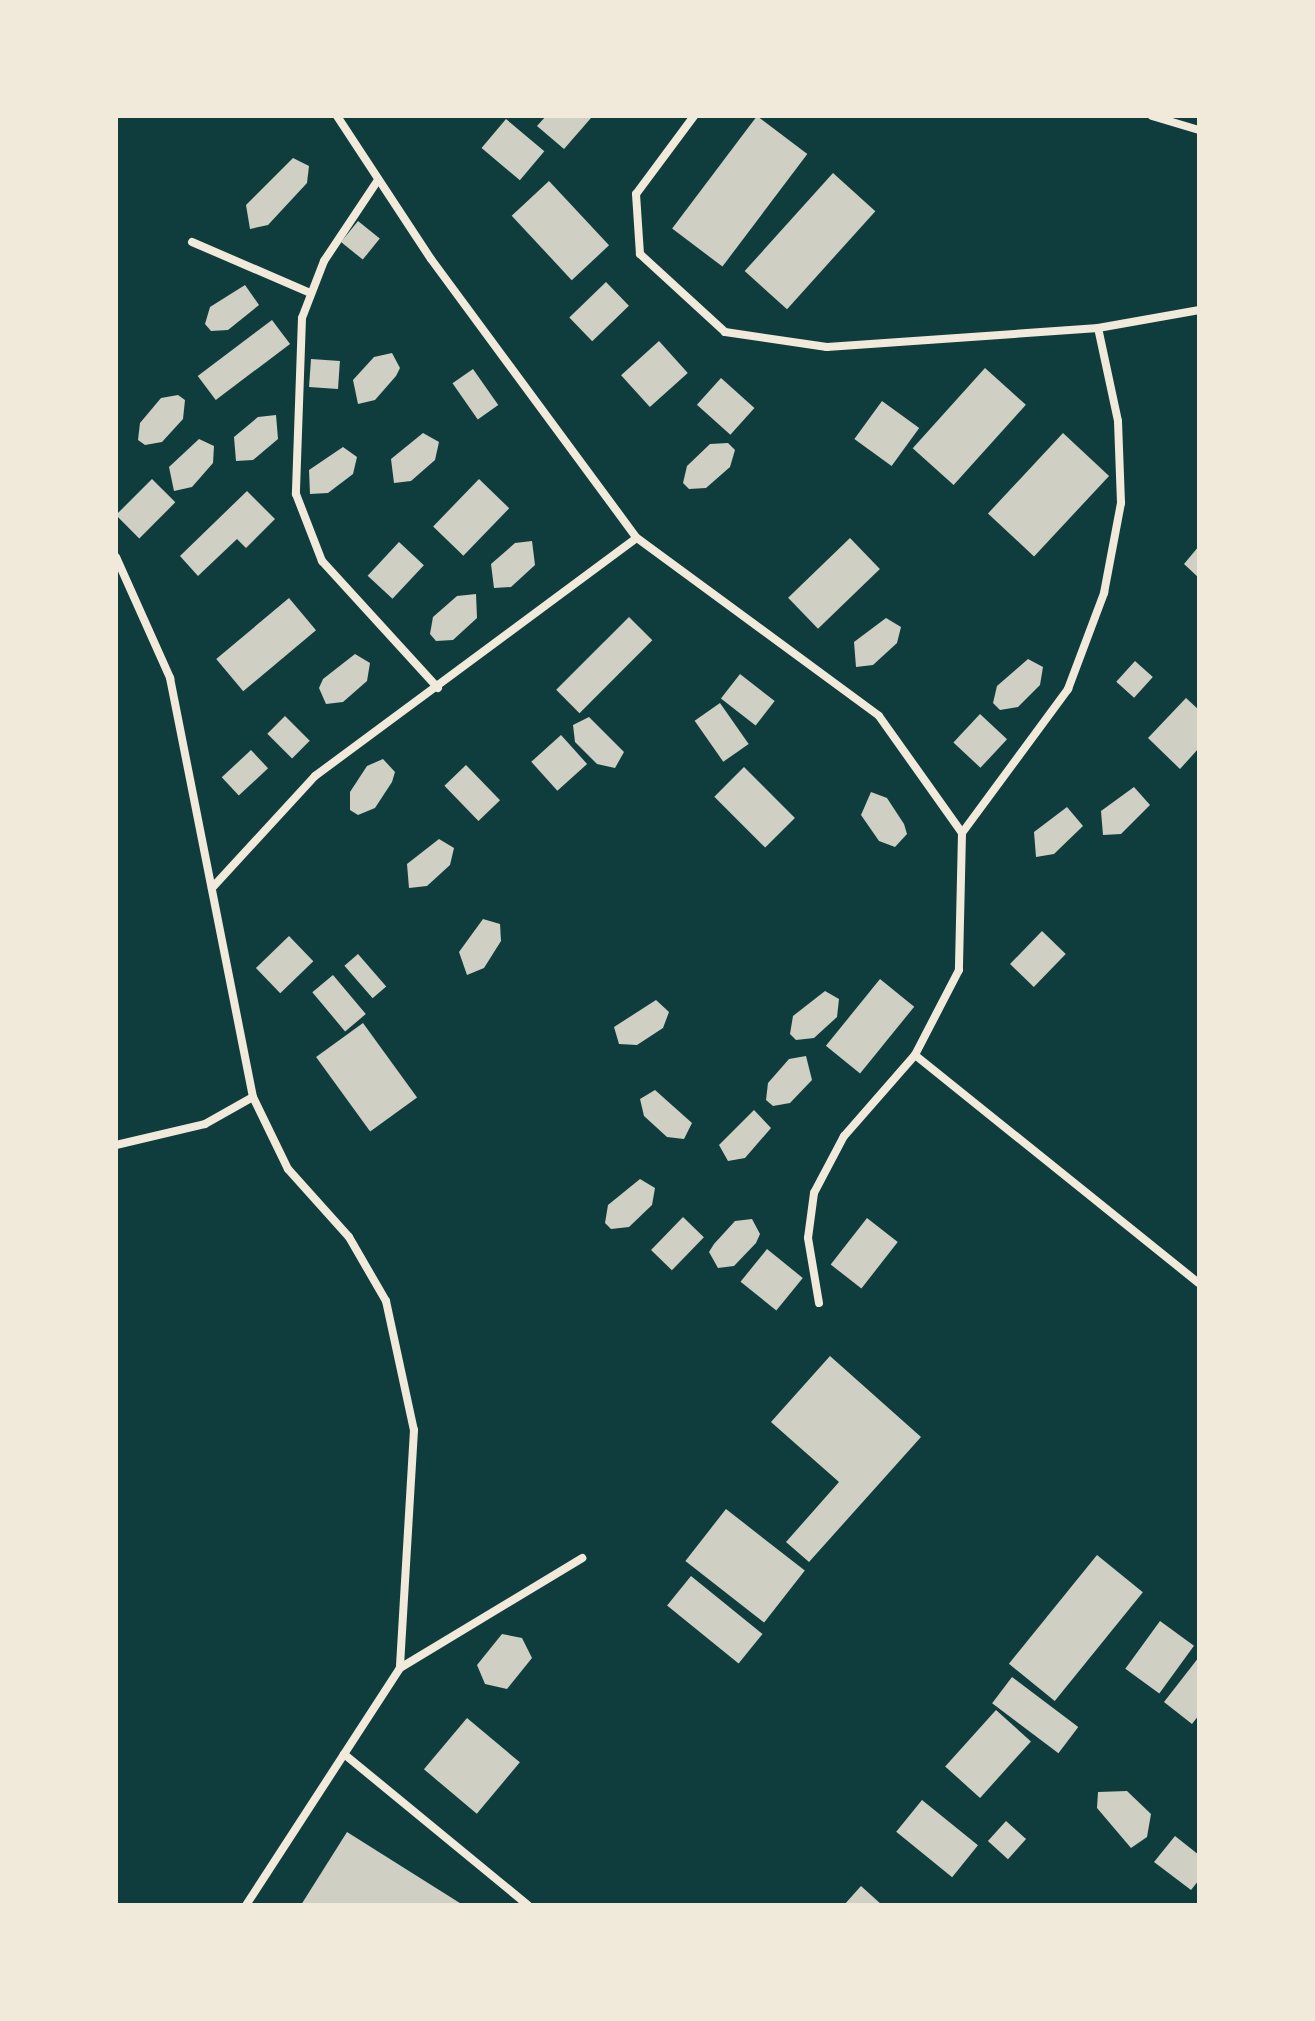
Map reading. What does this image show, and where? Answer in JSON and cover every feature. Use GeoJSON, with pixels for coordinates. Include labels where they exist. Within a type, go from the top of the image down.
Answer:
{"type":"FeatureCollection","features":[{"type":"Feature","properties":{"kind":"street"},"geometry":{"type":"LineString","coordinates":[[337,116],[378,180],[637,538],[879,716],[962,833]]}},
{"type":"Feature","properties":{"kind":"street"},"geometry":{"type":"LineString","coordinates":[[694,116],[636,194],[640,254],[725,332],[827,347],[1098,328],[1199,310]]}},
{"type":"Feature","properties":{"kind":"street"},"geometry":{"type":"LineString","coordinates":[[1152,116],[1199,130]]}},
{"type":"Feature","properties":{"kind":"street"},"geometry":{"type":"LineString","coordinates":[[378,180],[308,292],[294,459],[305,527],[322,561],[438,688]]}},
{"type":"Feature","properties":{"kind":"street"},"geometry":{"type":"LineString","coordinates":[[192,242],[308,292]]}},
{"type":"Feature","properties":{"kind":"street"},"geometry":{"type":"LineString","coordinates":[[819,1303],[808,1238],[814,1193],[844,1136],[915,1055],[959,970],[962,833],[1068,689],[1104,593],[1121,503],[1118,421],[1098,328]]}},
{"type":"Feature","properties":{"kind":"street"},"geometry":{"type":"LineString","coordinates":[[212,888],[315,776],[637,538]]}},
{"type":"Feature","properties":{"kind":"street"},"geometry":{"type":"LineString","coordinates":[[116,557],[170,678],[253,1097],[288,1169],[349,1237],[386,1301],[414,1430],[400,1668]]}},
{"type":"Feature","properties":{"kind":"street"},"geometry":{"type":"LineString","coordinates":[[915,1055],[1199,1283]]}},
{"type":"Feature","properties":{"kind":"street"},"geometry":{"type":"LineString","coordinates":[[116,1145],[205,1124],[253,1097]]}},
{"type":"Feature","properties":{"kind":"street"},"geometry":{"type":"LineString","coordinates":[[246,1905],[400,1668],[582,1558]]}},
{"type":"Feature","properties":{"kind":"street"},"geometry":{"type":"LineString","coordinates":[[344,1754],[528,1905]]}},
{"type":"Feature","properties":{"kind":"building"},"geometry":{"type":"Polygon","coordinates":[[[546,116],[591,118],[564,149],[537,126],[546,116]]]}},
{"type":"Feature","properties":{"kind":"building"},"geometry":{"type":"Polygon","coordinates":[[[757,116],[807,154],[722,267],[672,229],[757,116]]]}},
{"type":"Feature","properties":{"kind":"building"},"geometry":{"type":"Polygon","coordinates":[[[506,119],[544,151],[520,180],[482,148],[506,119]]]}},
{"type":"Feature","properties":{"kind":"building"},"geometry":{"type":"Polygon","coordinates":[[[293,158],[309,166],[307,183],[268,225],[250,229],[246,205],[293,158]]]}},
{"type":"Feature","properties":{"kind":"building"},"geometry":{"type":"Polygon","coordinates":[[[833,173],[875,211],[787,309],[745,271],[833,173]]]}},
{"type":"Feature","properties":{"kind":"building"},"geometry":{"type":"Polygon","coordinates":[[[549,181],[609,245],[572,280],[512,216],[549,181]]]}},
{"type":"Feature","properties":{"kind":"building"},"geometry":{"type":"Polygon","coordinates":[[[358,221],[380,239],[363,260],[341,242],[358,221]]]}},
{"type":"Feature","properties":{"kind":"building"},"geometry":{"type":"Polygon","coordinates":[[[606,282],[629,306],[592,341],[569,317],[606,282]]]}},
{"type":"Feature","properties":{"kind":"building"},"geometry":{"type":"Polygon","coordinates":[[[245,285],[259,305],[228,330],[211,331],[205,324],[210,307],[245,285]]]}},
{"type":"Feature","properties":{"kind":"building"},"geometry":{"type":"Polygon","coordinates":[[[272,320],[290,344],[216,400],[198,376],[272,320]]]}},
{"type":"Feature","properties":{"kind":"building"},"geometry":{"type":"Polygon","coordinates":[[[659,341],[688,373],[650,407],[621,375],[659,341]]]}},
{"type":"Feature","properties":{"kind":"building"},"geometry":{"type":"Polygon","coordinates":[[[392,353],[400,368],[396,376],[375,400],[358,404],[353,380],[374,357],[392,353]]]}},
{"type":"Feature","properties":{"kind":"building"},"geometry":{"type":"Polygon","coordinates":[[[311,359],[340,361],[338,389],[309,387],[311,359]]]}},
{"type":"Feature","properties":{"kind":"building"},"geometry":{"type":"Polygon","coordinates":[[[985,368],[1026,405],[954,485],[913,448],[985,368]]]}},
{"type":"Feature","properties":{"kind":"building"},"geometry":{"type":"Polygon","coordinates":[[[473,369],[498,405],[478,419],[453,383],[473,369]]]}},
{"type":"Feature","properties":{"kind":"building"},"geometry":{"type":"Polygon","coordinates":[[[721,378],[754,408],[730,435],[697,405],[721,378]]]}},
{"type":"Feature","properties":{"kind":"building"},"geometry":{"type":"Polygon","coordinates":[[[178,395],[185,400],[183,419],[162,442],[145,445],[138,440],[140,423],[161,398],[178,395]]]}},
{"type":"Feature","properties":{"kind":"building"},"geometry":{"type":"Polygon","coordinates":[[[882,401],[919,428],[892,466],[854,439],[882,401]]]}},
{"type":"Feature","properties":{"kind":"building"},"geometry":{"type":"Polygon","coordinates":[[[276,415],[278,439],[253,460],[236,461],[234,437],[258,417],[276,415]]]}},
{"type":"Feature","properties":{"kind":"building"},"geometry":{"type":"Polygon","coordinates":[[[423,433],[439,442],[435,460],[411,481],[394,483],[391,459],[423,433]]]}},
{"type":"Feature","properties":{"kind":"building"},"geometry":{"type":"Polygon","coordinates":[[[1063,433],[1109,476],[1034,556],[988,513],[1063,433]]]}},
{"type":"Feature","properties":{"kind":"building"},"geometry":{"type":"Polygon","coordinates":[[[199,439],[214,446],[213,463],[192,487],[174,491],[169,467],[199,439]]]}},
{"type":"Feature","properties":{"kind":"building"},"geometry":{"type":"Polygon","coordinates":[[[728,443],[735,450],[730,467],[706,488],[689,489],[683,483],[687,466],[710,444],[728,443]]]}},
{"type":"Feature","properties":{"kind":"building"},"geometry":{"type":"Polygon","coordinates":[[[343,447],[357,457],[353,474],[328,493],[310,494],[309,470],[343,447]]]}},
{"type":"Feature","properties":{"kind":"building"},"geometry":{"type":"Polygon","coordinates":[[[152,479],[175,502],[139,538],[116,515],[152,479]]]}},
{"type":"Feature","properties":{"kind":"building"},"geometry":{"type":"Polygon","coordinates":[[[479,479],[509,508],[463,556],[433,526],[479,479]]]}},
{"type":"Feature","properties":{"kind":"building"},"geometry":{"type":"Polygon","coordinates":[[[247,491],[275,519],[246,548],[237,539],[198,576],[180,556],[247,491]]]}},
{"type":"Feature","properties":{"kind":"building"},"geometry":{"type":"Polygon","coordinates":[[[850,538],[880,569],[818,629],[788,598],[850,538]]]}},
{"type":"Feature","properties":{"kind":"building"},"geometry":{"type":"Polygon","coordinates":[[[532,541],[535,565],[511,587],[494,588],[491,564],[515,543],[532,541]]]}},
{"type":"Feature","properties":{"kind":"building"},"geometry":{"type":"Polygon","coordinates":[[[399,542],[424,565],[392,599],[368,576],[399,542]]]}},
{"type":"Feature","properties":{"kind":"building"},"geometry":{"type":"Polygon","coordinates":[[[1199,546],[1199,578],[1184,564],[1199,546]]]}},
{"type":"Feature","properties":{"kind":"building"},"geometry":{"type":"Polygon","coordinates":[[[476,594],[477,618],[453,640],[436,641],[430,634],[433,617],[457,596],[476,594]]]}},
{"type":"Feature","properties":{"kind":"building"},"geometry":{"type":"Polygon","coordinates":[[[289,598],[316,630],[243,691],[216,659],[289,598]]]}},
{"type":"Feature","properties":{"kind":"building"},"geometry":{"type":"Polygon","coordinates":[[[629,617],[652,640],[580,713],[556,690],[629,617]]]}},
{"type":"Feature","properties":{"kind":"building"},"geometry":{"type":"Polygon","coordinates":[[[886,618],[901,627],[897,643],[873,665],[856,667],[854,642],[886,618]]]}},
{"type":"Feature","properties":{"kind":"building"},"geometry":{"type":"Polygon","coordinates":[[[355,654],[370,663],[367,681],[343,702],[326,704],[319,688],[323,679],[355,654]]]}},
{"type":"Feature","properties":{"kind":"building"},"geometry":{"type":"Polygon","coordinates":[[[1028,659],[1043,667],[1040,685],[1018,707],[1000,710],[993,703],[997,686],[1028,659]]]}},
{"type":"Feature","properties":{"kind":"building"},"geometry":{"type":"Polygon","coordinates":[[[1135,661],[1153,677],[1134,698],[1116,682],[1135,661]]]}},
{"type":"Feature","properties":{"kind":"building"},"geometry":{"type":"Polygon","coordinates":[[[740,674],[775,701],[756,726],[721,698],[740,674]]]}},
{"type":"Feature","properties":{"kind":"building"},"geometry":{"type":"Polygon","coordinates":[[[1186,698],[1199,710],[1199,748],[1180,769],[1148,738],[1186,698]]]}},
{"type":"Feature","properties":{"kind":"building"},"geometry":{"type":"Polygon","coordinates":[[[720,703],[749,744],[723,762],[695,721],[720,703]]]}},
{"type":"Feature","properties":{"kind":"building"},"geometry":{"type":"Polygon","coordinates":[[[980,714],[1007,739],[980,768],[953,743],[980,714]]]}},
{"type":"Feature","properties":{"kind":"building"},"geometry":{"type":"Polygon","coordinates":[[[285,716],[310,741],[292,758],[267,734],[285,716]]]}},
{"type":"Feature","properties":{"kind":"building"},"geometry":{"type":"Polygon","coordinates":[[[589,717],[624,752],[615,768],[597,764],[575,742],[573,725],[589,717]]]}},
{"type":"Feature","properties":{"kind":"building"},"geometry":{"type":"Polygon","coordinates":[[[561,735],[587,764],[557,791],[531,762],[561,735]]]}},
{"type":"Feature","properties":{"kind":"building"},"geometry":{"type":"Polygon","coordinates":[[[251,750],[268,768],[239,796],[222,777],[251,750]]]}},
{"type":"Feature","properties":{"kind":"building"},"geometry":{"type":"Polygon","coordinates":[[[383,759],[395,772],[392,782],[375,808],[358,815],[350,810],[350,792],[367,766],[383,759]]]}},
{"type":"Feature","properties":{"kind":"building"},"geometry":{"type":"Polygon","coordinates":[[[466,765],[500,800],[478,821],[444,786],[466,765]]]}},
{"type":"Feature","properties":{"kind":"building"},"geometry":{"type":"Polygon","coordinates":[[[744,767],[795,818],[765,848],[714,797],[744,767]]]}},
{"type":"Feature","properties":{"kind":"building"},"geometry":{"type":"Polygon","coordinates":[[[1134,787],[1150,805],[1121,834],[1103,835],[1101,811],[1134,787]]]}},
{"type":"Feature","properties":{"kind":"building"},"geometry":{"type":"Polygon","coordinates":[[[871,792],[887,798],[904,824],[907,834],[895,847],[879,841],[861,815],[871,792]]]}},
{"type":"Feature","properties":{"kind":"building"},"geometry":{"type":"Polygon","coordinates":[[[1067,807],[1083,826],[1054,854],[1036,857],[1034,832],[1067,807]]]}},
{"type":"Feature","properties":{"kind":"building"},"geometry":{"type":"Polygon","coordinates":[[[439,839],[454,848],[450,865],[427,886],[409,888],[407,864],[439,839]]]}},
{"type":"Feature","properties":{"kind":"building"},"geometry":{"type":"Polygon","coordinates":[[[483,919],[500,924],[501,941],[484,968],[467,975],[459,952],[483,919]]]}},
{"type":"Feature","properties":{"kind":"building"},"geometry":{"type":"Polygon","coordinates":[[[1042,931],[1066,954],[1034,987],[1010,964],[1042,931]]]}},
{"type":"Feature","properties":{"kind":"building"},"geometry":{"type":"Polygon","coordinates":[[[289,936],[313,961],[280,993],[256,968],[289,936]]]}},
{"type":"Feature","properties":{"kind":"building"},"geometry":{"type":"Polygon","coordinates":[[[358,954],[386,986],[373,998],[344,966],[358,954]]]}},
{"type":"Feature","properties":{"kind":"building"},"geometry":{"type":"Polygon","coordinates":[[[333,975],[366,1014],[345,1031],[312,992],[333,975]]]}},
{"type":"Feature","properties":{"kind":"building"},"geometry":{"type":"Polygon","coordinates":[[[880,979],[914,1007],[860,1074],[826,1046],[880,979]]]}},
{"type":"Feature","properties":{"kind":"building"},"geometry":{"type":"Polygon","coordinates":[[[825,991],[839,999],[837,1017],[814,1038],[796,1040],[790,1034],[793,1016],[825,991]]]}},
{"type":"Feature","properties":{"kind":"building"},"geometry":{"type":"Polygon","coordinates":[[[656,1000],[669,1012],[663,1028],[637,1045],[619,1044],[614,1027],[656,1000]]]}},
{"type":"Feature","properties":{"kind":"building"},"geometry":{"type":"Polygon","coordinates":[[[363,1023],[417,1097],[370,1132],[316,1057],[363,1023]]]}},
{"type":"Feature","properties":{"kind":"building"},"geometry":{"type":"Polygon","coordinates":[[[806,1056],[812,1080],[790,1103],[773,1106],[766,1100],[768,1083],[789,1059],[806,1056]]]}},
{"type":"Feature","properties":{"kind":"building"},"geometry":{"type":"Polygon","coordinates":[[[655,1090],[692,1123],[684,1139],[667,1137],[644,1116],[640,1099],[655,1090]]]}},
{"type":"Feature","properties":{"kind":"building"},"geometry":{"type":"Polygon","coordinates":[[[754,1110],[771,1128],[745,1158],[728,1161],[719,1145],[754,1110]]]}},
{"type":"Feature","properties":{"kind":"building"},"geometry":{"type":"Polygon","coordinates":[[[640,1179],[655,1188],[652,1205],[629,1227],[611,1229],[605,1223],[608,1205],[640,1179]]]}},
{"type":"Feature","properties":{"kind":"building"},"geometry":{"type":"Polygon","coordinates":[[[683,1217],[704,1237],[672,1270],[651,1250],[683,1217]]]}},
{"type":"Feature","properties":{"kind":"building"},"geometry":{"type":"Polygon","coordinates":[[[867,1218],[898,1242],[861,1289],[831,1264],[867,1218]]]}},
{"type":"Feature","properties":{"kind":"building"},"geometry":{"type":"Polygon","coordinates":[[[752,1219],[760,1234],[756,1243],[734,1266],[718,1268],[709,1252],[714,1244],[735,1221],[752,1219]]]}},
{"type":"Feature","properties":{"kind":"building"},"geometry":{"type":"Polygon","coordinates":[[[767,1249],[803,1278],[776,1311],[741,1282],[767,1249]]]}},
{"type":"Feature","properties":{"kind":"building"},"geometry":{"type":"Polygon","coordinates":[[[830,1356],[921,1437],[809,1562],[786,1542],[839,1482],[771,1422],[830,1356]]]}},
{"type":"Feature","properties":{"kind":"building"},"geometry":{"type":"Polygon","coordinates":[[[726,1509],[805,1571],[764,1623],[685,1561],[726,1509]]]}},
{"type":"Feature","properties":{"kind":"building"},"geometry":{"type":"Polygon","coordinates":[[[1097,1555],[1143,1592],[1055,1701],[1009,1664],[1097,1555]]]}},
{"type":"Feature","properties":{"kind":"building"},"geometry":{"type":"Polygon","coordinates":[[[691,1576],[762,1634],[739,1663],[667,1606],[691,1576]]]}},
{"type":"Feature","properties":{"kind":"building"},"geometry":{"type":"Polygon","coordinates":[[[1160,1621],[1194,1646],[1159,1693],[1125,1669],[1160,1621]]]}},
{"type":"Feature","properties":{"kind":"building"},"geometry":{"type":"Polygon","coordinates":[[[502,1634],[522,1638],[532,1658],[507,1689],[485,1684],[477,1665],[502,1634]]]}},
{"type":"Feature","properties":{"kind":"building"},"geometry":{"type":"Polygon","coordinates":[[[1199,1657],[1199,1715],[1192,1724],[1164,1702],[1199,1657]]]}},
{"type":"Feature","properties":{"kind":"building"},"geometry":{"type":"Polygon","coordinates":[[[1012,1677],[1078,1727],[1058,1753],[992,1703],[1012,1677]]]}},
{"type":"Feature","properties":{"kind":"building"},"geometry":{"type":"Polygon","coordinates":[[[996,1710],[1031,1741],[980,1798],[945,1766],[996,1710]]]}},
{"type":"Feature","properties":{"kind":"building"},"geometry":{"type":"Polygon","coordinates":[[[467,1718],[520,1762],[477,1814],[424,1769],[467,1718]]]}},
{"type":"Feature","properties":{"kind":"building"},"geometry":{"type":"Polygon","coordinates":[[[1127,1791],[1151,1814],[1147,1837],[1131,1848],[1097,1808],[1098,1792],[1127,1791]]]}},
{"type":"Feature","properties":{"kind":"building"},"geometry":{"type":"Polygon","coordinates":[[[922,1800],[978,1845],[952,1877],[896,1832],[922,1800]]]}},
{"type":"Feature","properties":{"kind":"building"},"geometry":{"type":"Polygon","coordinates":[[[1006,1821],[1026,1839],[1008,1859],[988,1841],[1006,1821]]]}},
{"type":"Feature","properties":{"kind":"building"},"geometry":{"type":"Polygon","coordinates":[[[347,1832],[463,1905],[301,1905],[347,1832]]]}},
{"type":"Feature","properties":{"kind":"building"},"geometry":{"type":"Polygon","coordinates":[[[1175,1836],[1199,1855],[1199,1880],[1191,1890],[1154,1862],[1175,1836]]]}},
{"type":"Feature","properties":{"kind":"building"},"geometry":{"type":"Polygon","coordinates":[[[861,1886],[882,1905],[844,1905],[861,1886]]]}}]}
